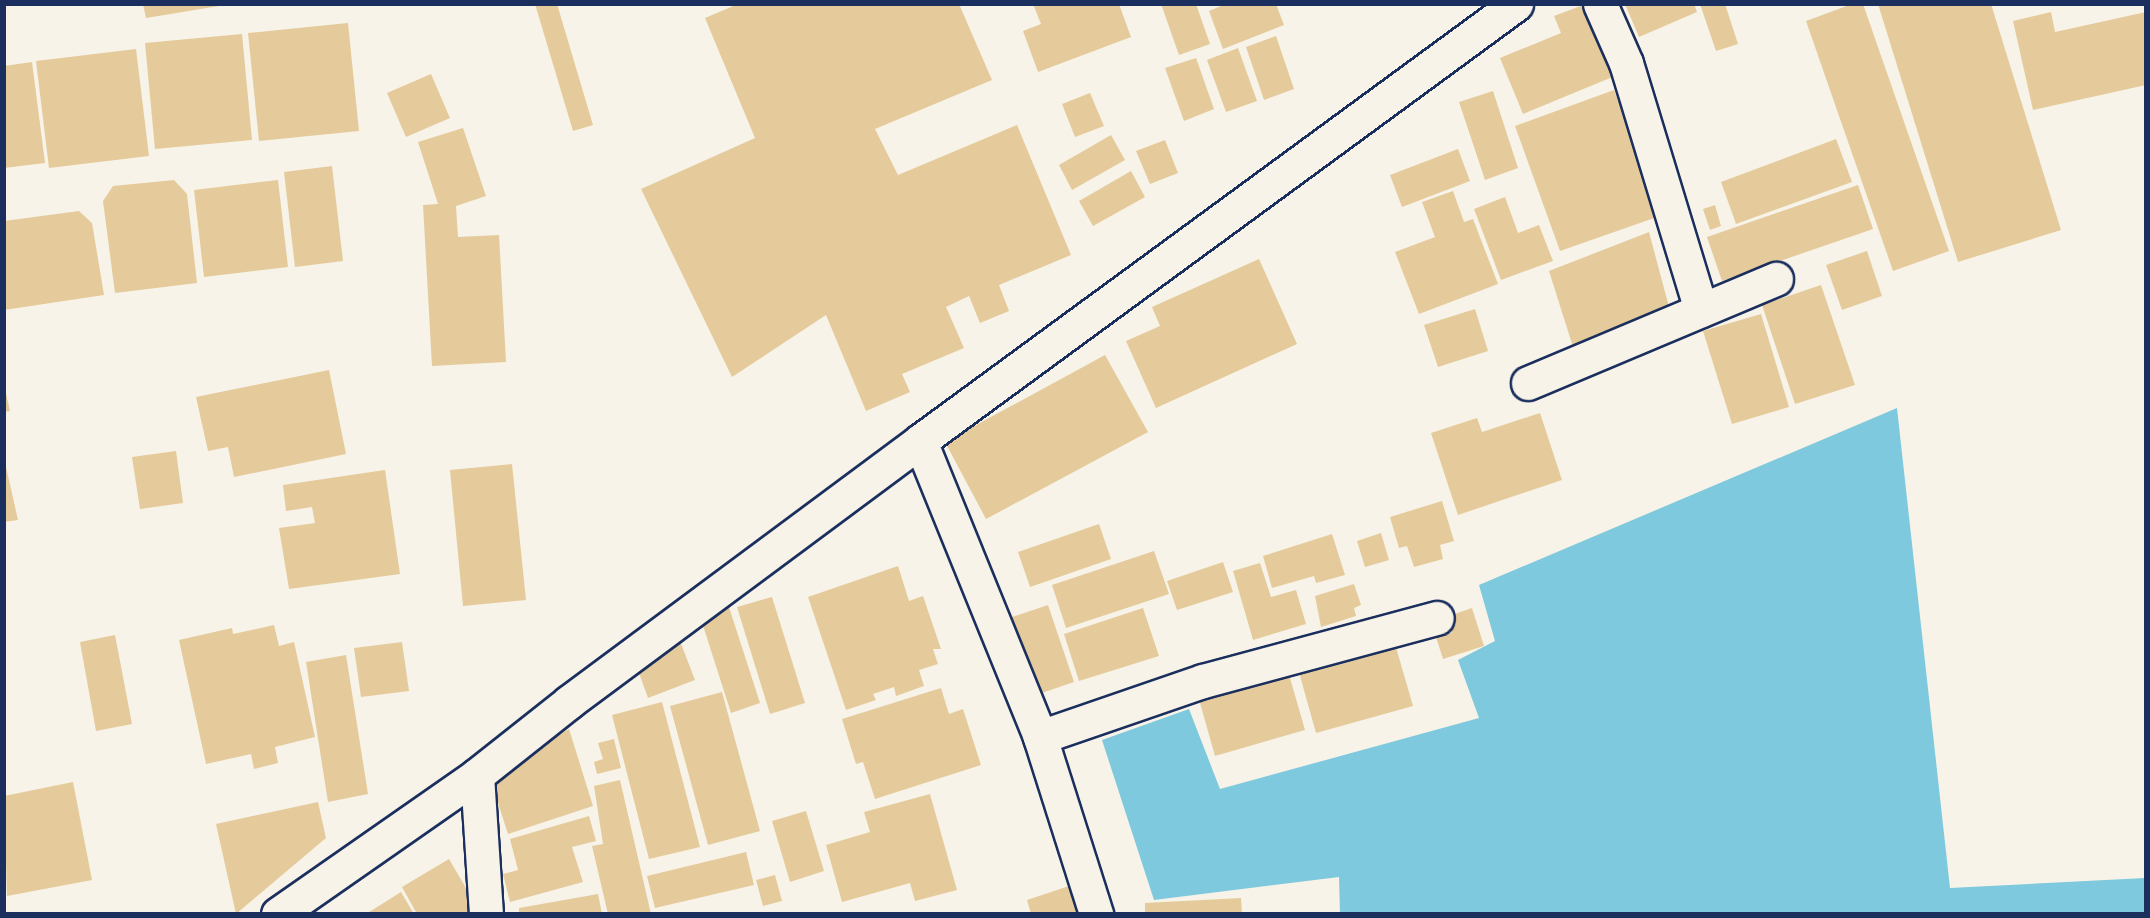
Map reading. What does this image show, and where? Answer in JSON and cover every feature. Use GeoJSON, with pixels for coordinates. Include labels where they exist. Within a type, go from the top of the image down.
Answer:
{"type":"FeatureCollection","features":[{"type":"Feature","properties":{"kind":"street"},"geometry":{"type":"LineString","coordinates":[[278,914],[477,776],[568,702],[1516,4]]}},
{"type":"Feature","properties":{"kind":"street"},"geometry":{"type":"LineString","coordinates":[[1600,4],[1626,63],[1701,310]]}},
{"type":"Feature","properties":{"kind":"street"},"geometry":{"type":"LineString","coordinates":[[1528,383],[1776,279]]}},
{"type":"Feature","properties":{"kind":"street"},"geometry":{"type":"LineString","coordinates":[[920,441],[1040,737],[1096,914]]}},
{"type":"Feature","properties":{"kind":"street"},"geometry":{"type":"LineString","coordinates":[[1040,737],[1203,681],[1437,618]]}},
{"type":"Feature","properties":{"kind":"street"},"geometry":{"type":"LineString","coordinates":[[477,776],[486,914]]}},
{"type":"Feature","properties":{"kind":"water"},"geometry":{"type":"Polygon","coordinates":[[[1897,408],[1950,888],[2145,878],[2145,913],[1340,914],[1339,877],[1154,900],[1102,740],[1189,709],[1220,789],[1479,718],[1458,660],[1495,641],[1479,585],[1897,408]]]}},
{"type":"Feature","properties":{"kind":"building"},"geometry":{"type":"Polygon","coordinates":[[[143,4],[218,4],[219,6],[146,18],[143,4]]]}},
{"type":"Feature","properties":{"kind":"building"},"geometry":{"type":"Polygon","coordinates":[[[535,4],[557,4],[593,125],[573,131],[535,4]]]}},
{"type":"Feature","properties":{"kind":"building"},"geometry":{"type":"Polygon","coordinates":[[[738,4],[959,4],[992,80],[875,129],[898,175],[1017,125],[1071,255],[999,285],[1009,311],[980,323],[969,296],[946,307],[964,348],[902,374],[910,392],[866,411],[826,315],[732,377],[641,189],[755,138],[705,18],[738,4]]]}},
{"type":"Feature","properties":{"kind":"building"},"geometry":{"type":"Polygon","coordinates":[[[1033,4],[1119,4],[1131,37],[1038,72],[1023,31],[1041,24],[1033,4]]]}},
{"type":"Feature","properties":{"kind":"building"},"geometry":{"type":"Polygon","coordinates":[[[1161,4],[1196,4],[1210,44],[1179,55],[1161,4]]]}},
{"type":"Feature","properties":{"kind":"building"},"geometry":{"type":"Polygon","coordinates":[[[1226,4],[1276,4],[1284,25],[1223,49],[1209,11],[1226,4]]]}},
{"type":"Feature","properties":{"kind":"building"},"geometry":{"type":"Polygon","coordinates":[[[1586,4],[1615,76],[1523,114],[1500,58],[1561,33],[1554,16],[1586,4]]]}},
{"type":"Feature","properties":{"kind":"building"},"geometry":{"type":"Polygon","coordinates":[[[1625,4],[1694,4],[1697,12],[1639,37],[1625,4]]]}},
{"type":"Feature","properties":{"kind":"building"},"geometry":{"type":"Polygon","coordinates":[[[1700,4],[1725,4],[1738,44],[1716,51],[1700,4]]]}},
{"type":"Feature","properties":{"kind":"building"},"geometry":{"type":"Polygon","coordinates":[[[1852,4],[1863,4],[1949,251],[1893,271],[1806,21],[1852,4]]]}},
{"type":"Feature","properties":{"kind":"building"},"geometry":{"type":"Polygon","coordinates":[[[1878,4],[1991,4],[2061,230],[1958,262],[1878,4]]]}},
{"type":"Feature","properties":{"kind":"building"},"geometry":{"type":"Polygon","coordinates":[[[2051,12],[2055,32],[2146,12],[2146,85],[2033,110],[2013,21],[2051,12]]]}},
{"type":"Feature","properties":{"kind":"building"},"geometry":{"type":"Polygon","coordinates":[[[348,23],[359,131],[259,141],[248,33],[348,23]]]}},
{"type":"Feature","properties":{"kind":"building"},"geometry":{"type":"Polygon","coordinates":[[[242,34],[252,140],[155,149],[145,43],[242,34]]]}},
{"type":"Feature","properties":{"kind":"building"},"geometry":{"type":"Polygon","coordinates":[[[1276,36],[1294,89],[1264,100],[1246,47],[1276,36]]]}},
{"type":"Feature","properties":{"kind":"building"},"geometry":{"type":"Polygon","coordinates":[[[1238,48],[1257,101],[1226,112],[1207,60],[1238,48]]]}},
{"type":"Feature","properties":{"kind":"building"},"geometry":{"type":"Polygon","coordinates":[[[136,49],[149,156],[49,168],[36,61],[136,49]]]}},
{"type":"Feature","properties":{"kind":"building"},"geometry":{"type":"Polygon","coordinates":[[[1196,58],[1214,109],[1184,121],[1165,68],[1196,58]]]}},
{"type":"Feature","properties":{"kind":"building"},"geometry":{"type":"Polygon","coordinates":[[[32,62],[45,163],[4,168],[4,66],[32,62]]]}},
{"type":"Feature","properties":{"kind":"building"},"geometry":{"type":"Polygon","coordinates":[[[431,74],[450,118],[406,137],[387,93],[431,74]]]}},
{"type":"Feature","properties":{"kind":"building"},"geometry":{"type":"Polygon","coordinates":[[[1614,90],[1660,216],[1560,251],[1515,126],[1614,90]]]}},
{"type":"Feature","properties":{"kind":"building"},"geometry":{"type":"Polygon","coordinates":[[[1493,91],[1518,168],[1485,180],[1459,102],[1493,91]]]}},
{"type":"Feature","properties":{"kind":"building"},"geometry":{"type":"Polygon","coordinates":[[[1090,93],[1104,126],[1075,137],[1062,104],[1090,93]]]}},
{"type":"Feature","properties":{"kind":"building"},"geometry":{"type":"Polygon","coordinates":[[[463,128],[486,196],[456,206],[458,237],[499,235],[506,362],[432,366],[423,205],[438,204],[418,142],[463,128]]]}},
{"type":"Feature","properties":{"kind":"building"},"geometry":{"type":"Polygon","coordinates":[[[1111,135],[1125,160],[1072,190],[1059,165],[1111,135]]]}},
{"type":"Feature","properties":{"kind":"building"},"geometry":{"type":"Polygon","coordinates":[[[1836,139],[1852,182],[1736,224],[1721,182],[1836,139]]]}},
{"type":"Feature","properties":{"kind":"building"},"geometry":{"type":"Polygon","coordinates":[[[1165,140],[1178,173],[1150,184],[1136,151],[1165,140]]]}},
{"type":"Feature","properties":{"kind":"building"},"geometry":{"type":"Polygon","coordinates":[[[1458,149],[1470,181],[1402,207],[1390,175],[1458,149]]]}},
{"type":"Feature","properties":{"kind":"building"},"geometry":{"type":"Polygon","coordinates":[[[332,166],[343,261],[295,267],[284,172],[332,166]]]}},
{"type":"Feature","properties":{"kind":"building"},"geometry":{"type":"Polygon","coordinates":[[[1131,171],[1145,197],[1093,226],[1079,201],[1131,171]]]}},
{"type":"Feature","properties":{"kind":"building"},"geometry":{"type":"Polygon","coordinates":[[[174,180],[187,194],[197,283],[115,293],[103,201],[113,186],[174,180]]]}},
{"type":"Feature","properties":{"kind":"building"},"geometry":{"type":"Polygon","coordinates":[[[278,180],[288,267],[204,277],[194,190],[278,180]]]}},
{"type":"Feature","properties":{"kind":"building"},"geometry":{"type":"Polygon","coordinates":[[[1858,185],[1873,229],[1722,281],[1707,237],[1858,185]]]}},
{"type":"Feature","properties":{"kind":"building"},"geometry":{"type":"Polygon","coordinates":[[[1453,191],[1464,222],[1473,219],[1498,284],[1419,314],[1395,252],[1435,237],[1422,202],[1453,191]]]}},
{"type":"Feature","properties":{"kind":"building"},"geometry":{"type":"Polygon","coordinates":[[[1505,197],[1518,233],[1539,225],[1553,261],[1501,280],[1474,209],[1505,197]]]}},
{"type":"Feature","properties":{"kind":"building"},"geometry":{"type":"Polygon","coordinates":[[[1715,205],[1721,226],[1710,230],[1703,209],[1715,205]]]}},
{"type":"Feature","properties":{"kind":"building"},"geometry":{"type":"Polygon","coordinates":[[[79,211],[92,223],[104,295],[4,310],[4,221],[79,211]]]}},
{"type":"Feature","properties":{"kind":"building"},"geometry":{"type":"Polygon","coordinates":[[[1649,232],[1669,307],[1573,347],[1549,271],[1649,232]]]}},
{"type":"Feature","properties":{"kind":"building"},"geometry":{"type":"Polygon","coordinates":[[[1867,251],[1882,296],[1842,310],[1826,265],[1867,251]]]}},
{"type":"Feature","properties":{"kind":"building"},"geometry":{"type":"Polygon","coordinates":[[[1259,259],[1297,344],[1156,408],[1126,341],[1160,326],[1152,307],[1259,259]]]}},
{"type":"Feature","properties":{"kind":"building"},"geometry":{"type":"Polygon","coordinates":[[[1821,285],[1855,385],[1795,404],[1762,305],[1821,285]]]}},
{"type":"Feature","properties":{"kind":"building"},"geometry":{"type":"Polygon","coordinates":[[[1475,309],[1488,351],[1438,367],[1424,325],[1475,309]]]}},
{"type":"Feature","properties":{"kind":"building"},"geometry":{"type":"Polygon","coordinates":[[[1761,314],[1789,407],[1732,424],[1703,331],[1761,314]]]}},
{"type":"Feature","properties":{"kind":"building"},"geometry":{"type":"Polygon","coordinates":[[[1105,355],[1148,432],[986,519],[945,442],[1105,355]]]}},
{"type":"Feature","properties":{"kind":"building"},"geometry":{"type":"Polygon","coordinates":[[[329,370],[346,454],[234,477],[228,447],[208,451],[196,397],[329,370]]]}},
{"type":"Feature","properties":{"kind":"building"},"geometry":{"type":"Polygon","coordinates":[[[4,384],[10,411],[4,412],[4,384]]]}},
{"type":"Feature","properties":{"kind":"building"},"geometry":{"type":"Polygon","coordinates":[[[1540,413],[1562,480],[1458,515],[1431,433],[1477,418],[1482,432],[1540,413]]]}},
{"type":"Feature","properties":{"kind":"building"},"geometry":{"type":"Polygon","coordinates":[[[176,451],[183,503],[140,509],[132,457],[176,451]]]}},
{"type":"Feature","properties":{"kind":"building"},"geometry":{"type":"Polygon","coordinates":[[[4,458],[18,520],[4,522],[4,458]]]}},
{"type":"Feature","properties":{"kind":"building"},"geometry":{"type":"Polygon","coordinates":[[[512,464],[526,600],[463,606],[450,470],[512,464]]]}},
{"type":"Feature","properties":{"kind":"building"},"geometry":{"type":"Polygon","coordinates":[[[385,470],[400,574],[289,589],[279,528],[315,523],[312,507],[286,511],[283,485],[385,470]]]}},
{"type":"Feature","properties":{"kind":"building"},"geometry":{"type":"Polygon","coordinates":[[[1442,501],[1454,541],[1440,545],[1443,559],[1414,567],[1407,546],[1399,548],[1390,517],[1442,501]]]}},
{"type":"Feature","properties":{"kind":"building"},"geometry":{"type":"Polygon","coordinates":[[[1099,524],[1111,559],[1030,587],[1018,552],[1099,524]]]}},
{"type":"Feature","properties":{"kind":"building"},"geometry":{"type":"Polygon","coordinates":[[[1381,533],[1389,560],[1365,567],[1357,541],[1381,533]]]}},
{"type":"Feature","properties":{"kind":"building"},"geometry":{"type":"Polygon","coordinates":[[[1332,534],[1345,575],[1316,583],[1314,576],[1272,588],[1263,556],[1332,534]]]}},
{"type":"Feature","properties":{"kind":"building"},"geometry":{"type":"Polygon","coordinates":[[[1154,551],[1169,594],[1066,628],[1052,585],[1154,551]]]}},
{"type":"Feature","properties":{"kind":"building"},"geometry":{"type":"Polygon","coordinates":[[[1223,562],[1233,592],[1177,610],[1167,581],[1223,562]]]}},
{"type":"Feature","properties":{"kind":"building"},"geometry":{"type":"Polygon","coordinates":[[[1260,563],[1271,597],[1296,590],[1306,624],[1253,640],[1233,571],[1260,563]]]}},
{"type":"Feature","properties":{"kind":"building"},"geometry":{"type":"Polygon","coordinates":[[[898,566],[909,601],[923,596],[941,649],[933,649],[938,664],[919,670],[924,686],[896,696],[894,687],[873,694],[876,700],[846,710],[808,597],[898,566]]]}},
{"type":"Feature","properties":{"kind":"building"},"geometry":{"type":"Polygon","coordinates":[[[1354,584],[1361,605],[1354,608],[1356,616],[1321,627],[1315,596],[1354,584]]]}},
{"type":"Feature","properties":{"kind":"building"},"geometry":{"type":"Polygon","coordinates":[[[772,597],[805,703],[770,714],[737,607],[772,597]]]}},
{"type":"Feature","properties":{"kind":"building"},"geometry":{"type":"Polygon","coordinates":[[[728,604],[760,703],[731,713],[699,613],[728,604]]]}},
{"type":"Feature","properties":{"kind":"building"},"geometry":{"type":"Polygon","coordinates":[[[1048,605],[1074,682],[1033,696],[1006,619],[1048,605]]]}},
{"type":"Feature","properties":{"kind":"building"},"geometry":{"type":"Polygon","coordinates":[[[1143,608],[1159,656],[1079,681],[1064,634],[1143,608]]]}},
{"type":"Feature","properties":{"kind":"building"},"geometry":{"type":"Polygon","coordinates":[[[1472,608],[1484,646],[1443,659],[1436,637],[1452,633],[1446,617],[1472,608]]]}},
{"type":"Feature","properties":{"kind":"building"},"geometry":{"type":"Polygon","coordinates":[[[274,625],[279,646],[294,642],[315,737],[275,747],[278,763],[254,769],[251,754],[206,764],[179,640],[232,628],[233,634],[274,625]]]}},
{"type":"Feature","properties":{"kind":"building"},"geometry":{"type":"Polygon","coordinates":[[[115,635],[132,724],[96,731],[80,642],[115,635]]]}},
{"type":"Feature","properties":{"kind":"building"},"geometry":{"type":"Polygon","coordinates":[[[1393,637],[1413,706],[1316,733],[1297,665],[1393,637]]]}},
{"type":"Feature","properties":{"kind":"building"},"geometry":{"type":"Polygon","coordinates":[[[680,641],[695,680],[648,698],[634,659],[680,641]]]}},
{"type":"Feature","properties":{"kind":"building"},"geometry":{"type":"Polygon","coordinates":[[[402,642],[409,691],[361,697],[354,648],[402,642]]]}},
{"type":"Feature","properties":{"kind":"building"},"geometry":{"type":"Polygon","coordinates":[[[346,655],[368,794],[328,802],[306,662],[346,655]]]}},
{"type":"Feature","properties":{"kind":"building"},"geometry":{"type":"Polygon","coordinates":[[[1286,664],[1305,730],[1215,756],[1196,689],[1286,664]]]}},
{"type":"Feature","properties":{"kind":"building"},"geometry":{"type":"Polygon","coordinates":[[[941,688],[949,714],[963,709],[981,765],[875,799],[863,762],[856,764],[842,719],[941,688]]]}},
{"type":"Feature","properties":{"kind":"building"},"geometry":{"type":"Polygon","coordinates":[[[722,692],[760,831],[708,845],[670,706],[722,692]]]}},
{"type":"Feature","properties":{"kind":"building"},"geometry":{"type":"Polygon","coordinates":[[[662,702],[700,847],[649,859],[612,715],[662,702]]]}},
{"type":"Feature","properties":{"kind":"building"},"geometry":{"type":"Polygon","coordinates":[[[569,729],[593,806],[508,834],[490,778],[569,729]]]}},
{"type":"Feature","properties":{"kind":"building"},"geometry":{"type":"Polygon","coordinates":[[[614,739],[621,768],[597,774],[594,762],[603,759],[598,743],[614,739]]]}},
{"type":"Feature","properties":{"kind":"building"},"geometry":{"type":"Polygon","coordinates":[[[620,780],[651,914],[608,914],[592,846],[603,844],[594,786],[620,780]]]}},
{"type":"Feature","properties":{"kind":"building"},"geometry":{"type":"Polygon","coordinates":[[[73,782],[92,880],[7,896],[4,796],[73,782]]]}},
{"type":"Feature","properties":{"kind":"building"},"geometry":{"type":"Polygon","coordinates":[[[930,794],[957,890],[915,901],[910,883],[842,902],[826,845],[870,832],[864,812],[930,794]]]}},
{"type":"Feature","properties":{"kind":"building"},"geometry":{"type":"Polygon","coordinates":[[[318,802],[326,838],[236,914],[216,824],[318,802]]]}},
{"type":"Feature","properties":{"kind":"building"},"geometry":{"type":"Polygon","coordinates":[[[806,811],[824,871],[790,882],[772,821],[806,811]]]}},
{"type":"Feature","properties":{"kind":"building"},"geometry":{"type":"Polygon","coordinates":[[[589,816],[596,841],[572,847],[583,882],[510,902],[503,874],[518,870],[510,839],[589,816]]]}},
{"type":"Feature","properties":{"kind":"building"},"geometry":{"type":"Polygon","coordinates":[[[746,852],[754,885],[655,908],[647,876],[746,852]]]}},
{"type":"Feature","properties":{"kind":"building"},"geometry":{"type":"Polygon","coordinates":[[[449,859],[476,905],[474,914],[417,914],[402,887],[449,859]]]}},
{"type":"Feature","properties":{"kind":"building"},"geometry":{"type":"Polygon","coordinates":[[[775,875],[782,901],[763,906],[756,880],[775,875]]]}},
{"type":"Feature","properties":{"kind":"building"},"geometry":{"type":"Polygon","coordinates":[[[1072,885],[1080,914],[1031,914],[1027,900],[1072,885]]]}},
{"type":"Feature","properties":{"kind":"building"},"geometry":{"type":"Polygon","coordinates":[[[401,892],[414,914],[366,914],[401,892]]]}},
{"type":"Feature","properties":{"kind":"building"},"geometry":{"type":"Polygon","coordinates":[[[598,894],[602,914],[519,914],[519,908],[598,894]]]}},
{"type":"Feature","properties":{"kind":"building"},"geometry":{"type":"Polygon","coordinates":[[[1241,898],[1242,914],[1145,914],[1145,903],[1241,898]]]}}]}
